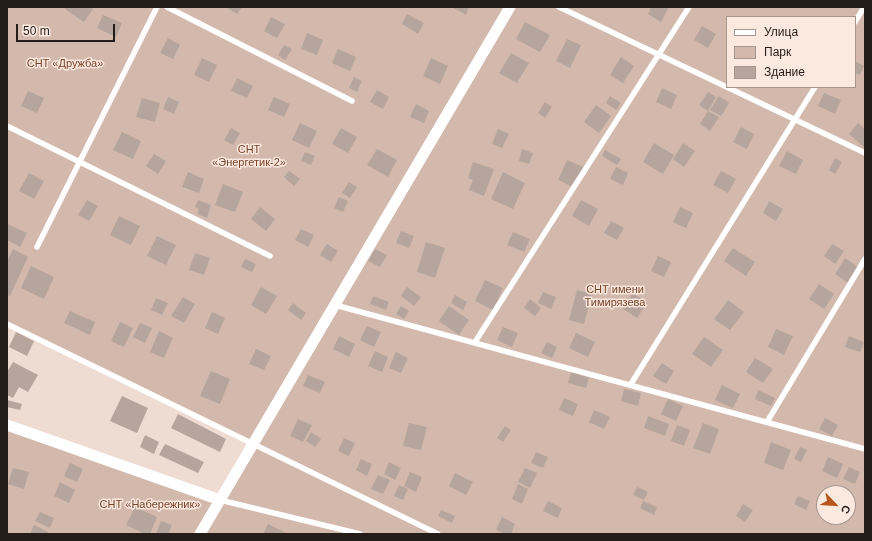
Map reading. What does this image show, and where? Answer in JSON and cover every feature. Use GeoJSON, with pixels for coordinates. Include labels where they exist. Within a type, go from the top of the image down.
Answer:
{"type":"FeatureCollection","features":[{"type":"Feature","properties":{"kind":"street"},"geometry":{"type":"LineString","coordinates":[[200,534],[510,7]]}},
{"type":"Feature","properties":{"kind":"street"},"geometry":{"type":"LineString","coordinates":[[7,425],[220,500]]}},
{"type":"Feature","properties":{"kind":"lane"},"geometry":{"type":"LineString","coordinates":[[37,246],[157,7]]}},
{"type":"Feature","properties":{"kind":"lane"},"geometry":{"type":"LineString","coordinates":[[166,7],[352,101]]}},
{"type":"Feature","properties":{"kind":"lane"},"geometry":{"type":"LineString","coordinates":[[559,7],[726,87]]}},
{"type":"Feature","properties":{"kind":"lane"},"geometry":{"type":"LineString","coordinates":[[475,342],[689,7]]}},
{"type":"Feature","properties":{"kind":"lane"},"geometry":{"type":"LineString","coordinates":[[856,20],[864,7]]}},
{"type":"Feature","properties":{"kind":"lane"},"geometry":{"type":"LineString","coordinates":[[728,88],[865,154]]}},
{"type":"Feature","properties":{"kind":"lane"},"geometry":{"type":"LineString","coordinates":[[631,384],[813,88]]}},
{"type":"Feature","properties":{"kind":"lane"},"geometry":{"type":"LineString","coordinates":[[7,126],[270,256]]}},
{"type":"Feature","properties":{"kind":"lane"},"geometry":{"type":"LineString","coordinates":[[767,422],[865,259]]}},
{"type":"Feature","properties":{"kind":"lane"},"geometry":{"type":"LineString","coordinates":[[335,305],[631,384],[865,449]]}},
{"type":"Feature","properties":{"kind":"lane"},"geometry":{"type":"LineString","coordinates":[[7,324],[438,534]]}},
{"type":"Feature","properties":{"kind":"lane"},"geometry":{"type":"LineString","coordinates":[[220,500],[350,533],[360,534]]}},
{"type":"Feature","properties":{"kind":"green space","name":"СНТ имени Тимирязева"},"geometry":{"type":"Polygon","coordinates":[[[7,7],[865,7],[865,534],[7,534],[7,425],[220,500],[253,444],[7,324],[7,7]]]}},
{"type":"Feature","properties":{"kind":"building"},"geometry":{"type":"Polygon","coordinates":[[[66,7],[90,7],[93,9],[84,22],[65,9],[66,7]]]}},
{"type":"Feature","properties":{"kind":"building"},"geometry":{"type":"Polygon","coordinates":[[[226,7],[242,7],[237,14],[226,7]]]}},
{"type":"Feature","properties":{"kind":"building"},"geometry":{"type":"Polygon","coordinates":[[[452,7],[469,7],[466,15],[452,7]]]}},
{"type":"Feature","properties":{"kind":"building"},"geometry":{"type":"Polygon","coordinates":[[[651,7],[669,7],[661,22],[648,14],[651,7]]]}},
{"type":"Feature","properties":{"kind":"building"},"geometry":{"type":"Polygon","coordinates":[[[407,14],[424,23],[418,34],[402,24],[407,14]]]}},
{"type":"Feature","properties":{"kind":"building"},"geometry":{"type":"Polygon","coordinates":[[[103,15],[122,23],[116,37],[97,28],[103,15]]]}},
{"type":"Feature","properties":{"kind":"building"},"geometry":{"type":"Polygon","coordinates":[[[271,17],[285,24],[277,38],[264,31],[271,17]]]}},
{"type":"Feature","properties":{"kind":"building"},"geometry":{"type":"Polygon","coordinates":[[[525,22],[550,35],[540,52],[516,39],[525,22]]]}},
{"type":"Feature","properties":{"kind":"building"},"geometry":{"type":"Polygon","coordinates":[[[702,26],[716,34],[708,48],[694,40],[702,26]]]}},
{"type":"Feature","properties":{"kind":"building"},"geometry":{"type":"Polygon","coordinates":[[[307,33],[323,40],[317,55],[301,49],[307,33]]]}},
{"type":"Feature","properties":{"kind":"building"},"geometry":{"type":"Polygon","coordinates":[[[168,38],[180,45],[173,59],[160,53],[168,38]]]}},
{"type":"Feature","properties":{"kind":"building"},"geometry":{"type":"Polygon","coordinates":[[[567,39],[581,45],[570,68],[556,61],[567,39]]]}},
{"type":"Feature","properties":{"kind":"building"},"geometry":{"type":"Polygon","coordinates":[[[284,45],[292,49],[285,60],[278,55],[284,45]]]}},
{"type":"Feature","properties":{"kind":"building"},"geometry":{"type":"Polygon","coordinates":[[[338,49],[356,57],[350,71],[332,63],[338,49]]]}},
{"type":"Feature","properties":{"kind":"building"},"geometry":{"type":"Polygon","coordinates":[[[511,53],[529,63],[517,83],[499,73],[511,53]]]}},
{"type":"Feature","properties":{"kind":"building"},"geometry":{"type":"Polygon","coordinates":[[[621,57],[634,66],[623,83],[610,75],[621,57]]]}},
{"type":"Feature","properties":{"kind":"building"},"geometry":{"type":"Polygon","coordinates":[[[202,58],[217,65],[209,82],[194,75],[202,58]]]}},
{"type":"Feature","properties":{"kind":"building"},"geometry":{"type":"Polygon","coordinates":[[[431,58],[448,66],[440,84],[423,76],[431,58]]]}},
{"type":"Feature","properties":{"kind":"building"},"geometry":{"type":"Polygon","coordinates":[[[856,62],[864,66],[860,75],[856,73],[856,62]]]}},
{"type":"Feature","properties":{"kind":"building"},"geometry":{"type":"Polygon","coordinates":[[[354,77],[362,81],[357,92],[349,88],[354,77]]]}},
{"type":"Feature","properties":{"kind":"building"},"geometry":{"type":"Polygon","coordinates":[[[237,78],[253,86],[247,98],[231,91],[237,78]]]}},
{"type":"Feature","properties":{"kind":"building"},"geometry":{"type":"Polygon","coordinates":[[[662,88],[677,95],[671,109],[656,102],[662,88]]]}},
{"type":"Feature","properties":{"kind":"building"},"geometry":{"type":"Polygon","coordinates":[[[377,90],[389,97],[383,109],[370,102],[377,90]]]}},
{"type":"Feature","properties":{"kind":"building"},"geometry":{"type":"Polygon","coordinates":[[[28,91],[44,98],[37,113],[21,106],[28,91]]]}},
{"type":"Feature","properties":{"kind":"building"},"geometry":{"type":"Polygon","coordinates":[[[708,92],[716,97],[708,111],[699,105],[708,92]]]}},
{"type":"Feature","properties":{"kind":"building"},"geometry":{"type":"Polygon","coordinates":[[[824,93],[841,100],[835,114],[818,106],[824,93]]]}},
{"type":"Feature","properties":{"kind":"building"},"geometry":{"type":"Polygon","coordinates":[[[610,96],[621,103],[616,110],[606,103],[610,96]]]}},
{"type":"Feature","properties":{"kind":"building"},"geometry":{"type":"Polygon","coordinates":[[[719,96],[729,103],[721,116],[710,110],[719,96]]]}},
{"type":"Feature","properties":{"kind":"building"},"geometry":{"type":"Polygon","coordinates":[[[168,97],[179,102],[174,114],[163,109],[168,97]]]}},
{"type":"Feature","properties":{"kind":"building"},"geometry":{"type":"Polygon","coordinates":[[[274,97],[290,104],[284,117],[268,110],[274,97]]]}},
{"type":"Feature","properties":{"kind":"building"},"geometry":{"type":"Polygon","coordinates":[[[142,98],[160,103],[155,122],[136,117],[142,98]]]}},
{"type":"Feature","properties":{"kind":"building"},"geometry":{"type":"Polygon","coordinates":[[[545,102],[552,107],[545,118],[538,113],[545,102]]]}},
{"type":"Feature","properties":{"kind":"building"},"geometry":{"type":"Polygon","coordinates":[[[416,104],[429,111],[424,123],[410,117],[416,104]]]}},
{"type":"Feature","properties":{"kind":"building"},"geometry":{"type":"Polygon","coordinates":[[[596,105],[611,116],[599,133],[584,122],[596,105]]]}},
{"type":"Feature","properties":{"kind":"building"},"geometry":{"type":"Polygon","coordinates":[[[708,111],[719,117],[710,131],[700,124],[708,111]]]}},
{"type":"Feature","properties":{"kind":"building"},"geometry":{"type":"Polygon","coordinates":[[[300,123],[317,131],[309,148],[292,140],[300,123]]]}},
{"type":"Feature","properties":{"kind":"building"},"geometry":{"type":"Polygon","coordinates":[[[858,123],[865,129],[865,148],[849,134],[858,123]]]}},
{"type":"Feature","properties":{"kind":"building"},"geometry":{"type":"Polygon","coordinates":[[[741,127],[754,134],[747,149],[733,142],[741,127]]]}},
{"type":"Feature","properties":{"kind":"building"},"geometry":{"type":"Polygon","coordinates":[[[231,128],[240,133],[233,145],[224,140],[231,128]]]}},
{"type":"Feature","properties":{"kind":"building"},"geometry":{"type":"Polygon","coordinates":[[[341,128],[357,137],[348,153],[332,144],[341,128]]]}},
{"type":"Feature","properties":{"kind":"building"},"geometry":{"type":"Polygon","coordinates":[[[498,129],[509,134],[502,148],[492,144],[498,129]]]}},
{"type":"Feature","properties":{"kind":"building"},"geometry":{"type":"Polygon","coordinates":[[[122,132],[141,141],[133,159],[113,150],[122,132]]]}},
{"type":"Feature","properties":{"kind":"building"},"geometry":{"type":"Polygon","coordinates":[[[654,143],[674,155],[663,174],[643,162],[654,143]]]}},
{"type":"Feature","properties":{"kind":"building"},"geometry":{"type":"Polygon","coordinates":[[[683,143],[695,151],[684,167],[673,159],[683,143]]]}},
{"type":"Feature","properties":{"kind":"building"},"geometry":{"type":"Polygon","coordinates":[[[377,149],[397,160],[388,177],[367,165],[377,149]]]}},
{"type":"Feature","properties":{"kind":"building"},"geometry":{"type":"Polygon","coordinates":[[[522,149],[533,153],[529,164],[519,161],[522,149]]]}},
{"type":"Feature","properties":{"kind":"building"},"geometry":{"type":"Polygon","coordinates":[[[605,150],[621,159],[617,165],[602,156],[605,150]]]}},
{"type":"Feature","properties":{"kind":"building"},"geometry":{"type":"Polygon","coordinates":[[[787,151],[803,160],[796,174],[779,166],[787,151]]]}},
{"type":"Feature","properties":{"kind":"building"},"geometry":{"type":"Polygon","coordinates":[[[305,152],[315,156],[311,165],[301,161],[305,152]]]}},
{"type":"Feature","properties":{"kind":"building"},"geometry":{"type":"Polygon","coordinates":[[[154,154],[166,161],[158,174],[146,166],[154,154]]]}},
{"type":"Feature","properties":{"kind":"building"},"geometry":{"type":"Polygon","coordinates":[[[835,158],[842,162],[835,174],[829,170],[835,158]]]}},
{"type":"Feature","properties":{"kind":"building"},"geometry":{"type":"Polygon","coordinates":[[[567,160],[583,167],[573,187],[558,180],[567,160]]]}},
{"type":"Feature","properties":{"kind":"building"},"geometry":{"type":"Polygon","coordinates":[[[473,162],[494,169],[484,196],[469,190],[473,180],[468,178],[473,162]]]}},
{"type":"Feature","properties":{"kind":"building"},"geometry":{"type":"Polygon","coordinates":[[[616,167],[628,173],[623,185],[610,179],[616,167]]]}},
{"type":"Feature","properties":{"kind":"building"},"geometry":{"type":"Polygon","coordinates":[[[289,171],[300,179],[294,186],[284,177],[289,171]]]}},
{"type":"Feature","properties":{"kind":"building"},"geometry":{"type":"Polygon","coordinates":[[[721,171],[736,179],[728,193],[713,185],[721,171]]]}},
{"type":"Feature","properties":{"kind":"building"},"geometry":{"type":"Polygon","coordinates":[[[188,172],[204,179],[199,193],[182,187],[188,172]]]}},
{"type":"Feature","properties":{"kind":"building"},"geometry":{"type":"Polygon","coordinates":[[[503,172],[525,183],[513,209],[491,199],[503,172]]]}},
{"type":"Feature","properties":{"kind":"building"},"geometry":{"type":"Polygon","coordinates":[[[29,173],[44,181],[34,199],[19,191],[29,173]]]}},
{"type":"Feature","properties":{"kind":"building"},"geometry":{"type":"Polygon","coordinates":[[[349,182],[357,187],[350,198],[342,193],[349,182]]]}},
{"type":"Feature","properties":{"kind":"building"},"geometry":{"type":"Polygon","coordinates":[[[223,184],[243,192],[235,212],[215,205],[223,184]]]}},
{"type":"Feature","properties":{"kind":"building"},"geometry":{"type":"Polygon","coordinates":[[[339,197],[348,201],[343,212],[334,208],[339,197]]]}},
{"type":"Feature","properties":{"kind":"building"},"geometry":{"type":"Polygon","coordinates":[[[87,200],[98,206],[89,221],[78,215],[87,200]]]}},
{"type":"Feature","properties":{"kind":"building"},"geometry":{"type":"Polygon","coordinates":[[[198,200],[211,205],[207,218],[197,214],[199,209],[195,207],[198,200]]]}},
{"type":"Feature","properties":{"kind":"building"},"geometry":{"type":"Polygon","coordinates":[[[581,200],[598,209],[589,226],[572,216],[581,200]]]}},
{"type":"Feature","properties":{"kind":"building"},"geometry":{"type":"Polygon","coordinates":[[[769,201],[783,209],[776,221],[763,213],[769,201]]]}},
{"type":"Feature","properties":{"kind":"building"},"geometry":{"type":"Polygon","coordinates":[[[260,207],[275,219],[266,231],[251,219],[260,207]]]}},
{"type":"Feature","properties":{"kind":"building"},"geometry":{"type":"Polygon","coordinates":[[[680,207],[693,213],[686,228],[673,222],[680,207]]]}},
{"type":"Feature","properties":{"kind":"building"},"geometry":{"type":"Polygon","coordinates":[[[119,216],[140,226],[131,245],[110,235],[119,216]]]}},
{"type":"Feature","properties":{"kind":"building"},"geometry":{"type":"Polygon","coordinates":[[[611,221],[624,228],[617,240],[604,233],[611,221]]]}},
{"type":"Feature","properties":{"kind":"building"},"geometry":{"type":"Polygon","coordinates":[[[7,224],[27,233],[20,247],[7,240],[7,224]]]}},
{"type":"Feature","properties":{"kind":"building"},"geometry":{"type":"Polygon","coordinates":[[[301,229],[314,235],[308,247],[295,240],[301,229]]]}},
{"type":"Feature","properties":{"kind":"building"},"geometry":{"type":"Polygon","coordinates":[[[401,231],[414,236],[409,248],[396,243],[401,231]]]}},
{"type":"Feature","properties":{"kind":"building"},"geometry":{"type":"Polygon","coordinates":[[[513,232],[530,239],[524,252],[507,245],[513,232]]]}},
{"type":"Feature","properties":{"kind":"building"},"geometry":{"type":"Polygon","coordinates":[[[157,236],[176,245],[166,265],[147,256],[157,236]]]}},
{"type":"Feature","properties":{"kind":"building"},"geometry":{"type":"Polygon","coordinates":[[[426,242],[445,248],[435,278],[417,272],[426,242]]]}},
{"type":"Feature","properties":{"kind":"building"},"geometry":{"type":"Polygon","coordinates":[[[327,244],[338,251],[331,262],[320,255],[327,244]]]}},
{"type":"Feature","properties":{"kind":"building"},"geometry":{"type":"Polygon","coordinates":[[[832,244],[844,251],[835,264],[824,256],[832,244]]]}},
{"type":"Feature","properties":{"kind":"building"},"geometry":{"type":"Polygon","coordinates":[[[733,248],[755,262],[746,276],[724,261],[733,248]]]}},
{"type":"Feature","properties":{"kind":"building"},"geometry":{"type":"Polygon","coordinates":[[[13,249],[28,257],[10,296],[7,295],[7,261],[13,249]]]}},
{"type":"Feature","properties":{"kind":"building"},"geometry":{"type":"Polygon","coordinates":[[[375,249],[387,255],[380,267],[368,261],[375,249]]]}},
{"type":"Feature","properties":{"kind":"building"},"geometry":{"type":"Polygon","coordinates":[[[195,253],[210,258],[204,275],[189,270],[195,253]]]}},
{"type":"Feature","properties":{"kind":"building"},"geometry":{"type":"Polygon","coordinates":[[[658,256],[671,262],[664,277],[651,271],[658,256]]]}},
{"type":"Feature","properties":{"kind":"building"},"geometry":{"type":"Polygon","coordinates":[[[845,258],[858,267],[848,283],[835,274],[845,258]]]}},
{"type":"Feature","properties":{"kind":"building"},"geometry":{"type":"Polygon","coordinates":[[[245,259],[256,264],[252,272],[241,267],[245,259]]]}},
{"type":"Feature","properties":{"kind":"building"},"geometry":{"type":"Polygon","coordinates":[[[31,266],[54,277],[44,299],[21,288],[31,266]]]}},
{"type":"Feature","properties":{"kind":"building"},"geometry":{"type":"Polygon","coordinates":[[[485,280],[503,288],[493,310],[475,301],[485,280]]]}},
{"type":"Feature","properties":{"kind":"building"},"geometry":{"type":"Polygon","coordinates":[[[819,284],[834,294],[824,309],[809,299],[819,284]]]}},
{"type":"Feature","properties":{"kind":"building"},"geometry":{"type":"Polygon","coordinates":[[[261,287],[277,296],[266,314],[251,305],[261,287]]]}},
{"type":"Feature","properties":{"kind":"building"},"geometry":{"type":"Polygon","coordinates":[[[407,287],[421,297],[414,306],[401,296],[407,287]]]}},
{"type":"Feature","properties":{"kind":"building"},"geometry":{"type":"Polygon","coordinates":[[[577,290],[592,294],[584,324],[569,320],[577,290]]]}},
{"type":"Feature","properties":{"kind":"building"},"geometry":{"type":"Polygon","coordinates":[[[543,292],[556,297],[551,309],[538,303],[543,292]]]}},
{"type":"Feature","properties":{"kind":"building"},"geometry":{"type":"Polygon","coordinates":[[[633,293],[647,303],[637,318],[622,308],[633,293]]]}},
{"type":"Feature","properties":{"kind":"building"},"geometry":{"type":"Polygon","coordinates":[[[455,295],[467,302],[463,310],[451,303],[455,295]]]}},
{"type":"Feature","properties":{"kind":"building"},"geometry":{"type":"Polygon","coordinates":[[[373,296],[389,302],[386,310],[370,304],[373,296]]]}},
{"type":"Feature","properties":{"kind":"building"},"geometry":{"type":"Polygon","coordinates":[[[183,297],[195,304],[184,323],[171,316],[183,297]]]}},
{"type":"Feature","properties":{"kind":"building"},"geometry":{"type":"Polygon","coordinates":[[[156,298],[168,303],[162,315],[151,310],[156,298]]]}},
{"type":"Feature","properties":{"kind":"building"},"geometry":{"type":"Polygon","coordinates":[[[530,299],[541,308],[535,316],[524,308],[530,299]]]}},
{"type":"Feature","properties":{"kind":"building"},"geometry":{"type":"Polygon","coordinates":[[[728,300],[744,312],[730,330],[714,319],[728,300]]]}},
{"type":"Feature","properties":{"kind":"building"},"geometry":{"type":"Polygon","coordinates":[[[293,303],[306,313],[301,320],[288,310],[293,303]]]}},
{"type":"Feature","properties":{"kind":"building"},"geometry":{"type":"Polygon","coordinates":[[[401,306],[409,311],[404,319],[396,314],[401,306]]]}},
{"type":"Feature","properties":{"kind":"building"},"geometry":{"type":"Polygon","coordinates":[[[449,306],[469,320],[459,335],[439,321],[449,306]]]}},
{"type":"Feature","properties":{"kind":"building"},"geometry":{"type":"Polygon","coordinates":[[[70,311],[95,322],[90,335],[64,323],[70,311]]]}},
{"type":"Feature","properties":{"kind":"building"},"geometry":{"type":"Polygon","coordinates":[[[212,312],[225,318],[218,334],[205,328],[212,312]]]}},
{"type":"Feature","properties":{"kind":"building"},"geometry":{"type":"Polygon","coordinates":[[[120,322],[133,328],[124,347],[111,341],[120,322]]]}},
{"type":"Feature","properties":{"kind":"building"},"geometry":{"type":"Polygon","coordinates":[[[140,323],[152,328],[145,343],[133,337],[140,323]]]}},
{"type":"Feature","properties":{"kind":"building"},"geometry":{"type":"Polygon","coordinates":[[[367,326],[381,332],[374,347],[360,340],[367,326]]]}},
{"type":"Feature","properties":{"kind":"building"},"geometry":{"type":"Polygon","coordinates":[[[503,327],[518,333],[512,347],[497,340],[503,327]]]}},
{"type":"Feature","properties":{"kind":"building"},"geometry":{"type":"Polygon","coordinates":[[[776,329],[793,336],[784,355],[768,347],[776,329]]]}},
{"type":"Feature","properties":{"kind":"building"},"geometry":{"type":"Polygon","coordinates":[[[159,331],[173,338],[164,358],[150,352],[159,331]]]}},
{"type":"Feature","properties":{"kind":"building"},"geometry":{"type":"Polygon","coordinates":[[[16,332],[34,341],[27,356],[9,347],[16,332]]]}},
{"type":"Feature","properties":{"kind":"building"},"geometry":{"type":"Polygon","coordinates":[[[576,333],[595,342],[588,357],[569,348],[576,333]]]}},
{"type":"Feature","properties":{"kind":"building"},"geometry":{"type":"Polygon","coordinates":[[[339,336],[355,344],[349,357],[333,349],[339,336]]]}},
{"type":"Feature","properties":{"kind":"building"},"geometry":{"type":"Polygon","coordinates":[[[849,336],[864,342],[860,352],[845,347],[849,336]]]}},
{"type":"Feature","properties":{"kind":"building"},"geometry":{"type":"Polygon","coordinates":[[[704,337],[723,350],[711,367],[692,354],[704,337]]]}},
{"type":"Feature","properties":{"kind":"building"},"geometry":{"type":"Polygon","coordinates":[[[547,342],[557,347],[552,358],[541,353],[547,342]]]}},
{"type":"Feature","properties":{"kind":"building"},"geometry":{"type":"Polygon","coordinates":[[[256,349],[271,356],[264,370],[249,364],[256,349]]]}},
{"type":"Feature","properties":{"kind":"building"},"geometry":{"type":"Polygon","coordinates":[[[375,351],[388,357],[382,372],[368,366],[375,351]]]}},
{"type":"Feature","properties":{"kind":"building"},"geometry":{"type":"Polygon","coordinates":[[[396,352],[408,358],[401,373],[389,368],[396,352]]]}},
{"type":"Feature","properties":{"kind":"building"},"geometry":{"type":"Polygon","coordinates":[[[755,358],[773,369],[763,383],[746,372],[755,358]]]}},
{"type":"Feature","properties":{"kind":"building"},"geometry":{"type":"Polygon","coordinates":[[[13,362],[38,375],[28,392],[19,387],[13,398],[7,395],[7,372],[13,362]]]}},
{"type":"Feature","properties":{"kind":"building"},"geometry":{"type":"Polygon","coordinates":[[[662,363],[674,371],[666,384],[653,376],[662,363]]]}},
{"type":"Feature","properties":{"kind":"building"},"geometry":{"type":"Polygon","coordinates":[[[211,371],[230,379],[220,404],[200,396],[211,371]]]}},
{"type":"Feature","properties":{"kind":"building"},"geometry":{"type":"Polygon","coordinates":[[[571,372],[589,378],[586,388],[568,383],[571,372]]]}},
{"type":"Feature","properties":{"kind":"building"},"geometry":{"type":"Polygon","coordinates":[[[308,375],[325,382],[320,393],[303,386],[308,375]]]}},
{"type":"Feature","properties":{"kind":"building"},"geometry":{"type":"Polygon","coordinates":[[[722,385],[740,394],[733,408],[715,400],[722,385]]]}},
{"type":"Feature","properties":{"kind":"building"},"geometry":{"type":"Polygon","coordinates":[[[624,389],[641,393],[638,406],[621,401],[624,389]]]}},
{"type":"Feature","properties":{"kind":"building"},"geometry":{"type":"Polygon","coordinates":[[[758,390],[775,398],[771,406],[755,399],[758,390]]]}},
{"type":"Feature","properties":{"kind":"building"},"geometry":{"type":"Polygon","coordinates":[[[122,396],[148,408],[137,433],[110,421],[122,396]]]}},
{"type":"Feature","properties":{"kind":"building"},"geometry":{"type":"Polygon","coordinates":[[[564,398],[578,404],[573,416],[559,410],[564,398]]]}},
{"type":"Feature","properties":{"kind":"building"},"geometry":{"type":"Polygon","coordinates":[[[668,399],[683,406],[676,421],[661,414],[668,399]]]}},
{"type":"Feature","properties":{"kind":"building"},"geometry":{"type":"Polygon","coordinates":[[[7,400],[22,404],[20,410],[7,407],[7,400]]]}},
{"type":"Feature","properties":{"kind":"building"},"geometry":{"type":"Polygon","coordinates":[[[594,410],[610,417],[604,429],[589,422],[594,410]]]}},
{"type":"Feature","properties":{"kind":"building"},"geometry":{"type":"Polygon","coordinates":[[[178,414],[226,439],[220,452],[171,428],[178,414]]]}},
{"type":"Feature","properties":{"kind":"building"},"geometry":{"type":"Polygon","coordinates":[[[648,416],[669,424],[665,436],[644,428],[648,416]]]}},
{"type":"Feature","properties":{"kind":"building"},"geometry":{"type":"Polygon","coordinates":[[[825,418],[838,425],[832,436],[819,429],[825,418]]]}},
{"type":"Feature","properties":{"kind":"building"},"geometry":{"type":"Polygon","coordinates":[[[298,419],[312,425],[303,442],[290,436],[298,419]]]}},
{"type":"Feature","properties":{"kind":"building"},"geometry":{"type":"Polygon","coordinates":[[[409,423],[427,427],[421,450],[403,446],[409,423]]]}},
{"type":"Feature","properties":{"kind":"building"},"geometry":{"type":"Polygon","coordinates":[[[703,423],[719,429],[710,454],[693,448],[703,423]]]}},
{"type":"Feature","properties":{"kind":"building"},"geometry":{"type":"Polygon","coordinates":[[[677,425],[690,430],[684,446],[671,441],[677,425]]]}},
{"type":"Feature","properties":{"kind":"building"},"geometry":{"type":"Polygon","coordinates":[[[505,426],[511,430],[503,442],[497,438],[505,426]]]}},
{"type":"Feature","properties":{"kind":"building"},"geometry":{"type":"Polygon","coordinates":[[[311,432],[321,439],[315,447],[306,441],[311,432]]]}},
{"type":"Feature","properties":{"kind":"building"},"geometry":{"type":"Polygon","coordinates":[[[145,435],[159,442],[154,454],[140,447],[145,435]]]}},
{"type":"Feature","properties":{"kind":"building"},"geometry":{"type":"Polygon","coordinates":[[[344,438],[355,443],[349,456],[338,451],[344,438]]]}},
{"type":"Feature","properties":{"kind":"building"},"geometry":{"type":"Polygon","coordinates":[[[771,442],[791,450],[783,470],[764,463],[771,442]]]}},
{"type":"Feature","properties":{"kind":"building"},"geometry":{"type":"Polygon","coordinates":[[[165,444],[204,462],[198,473],[159,455],[165,444]]]}},
{"type":"Feature","properties":{"kind":"building"},"geometry":{"type":"Polygon","coordinates":[[[800,447],[807,450],[801,462],[794,459],[800,447]]]}},
{"type":"Feature","properties":{"kind":"building"},"geometry":{"type":"Polygon","coordinates":[[[536,452],[548,457],[543,468],[531,463],[536,452]]]}},
{"type":"Feature","properties":{"kind":"building"},"geometry":{"type":"Polygon","coordinates":[[[828,457],[843,464],[837,478],[822,471],[828,457]]]}},
{"type":"Feature","properties":{"kind":"building"},"geometry":{"type":"Polygon","coordinates":[[[361,459],[372,464],[367,476],[356,470],[361,459]]]}},
{"type":"Feature","properties":{"kind":"building"},"geometry":{"type":"Polygon","coordinates":[[[389,462],[401,468],[395,480],[384,474],[389,462]]]}},
{"type":"Feature","properties":{"kind":"building"},"geometry":{"type":"Polygon","coordinates":[[[70,463],[83,469],[77,482],[64,476],[70,463]]]}},
{"type":"Feature","properties":{"kind":"building"},"geometry":{"type":"Polygon","coordinates":[[[849,467],[860,472],[855,484],[843,479],[849,467]]]}},
{"type":"Feature","properties":{"kind":"building"},"geometry":{"type":"Polygon","coordinates":[[[13,468],[29,472],[24,489],[8,484],[13,468]]]}},
{"type":"Feature","properties":{"kind":"building"},"geometry":{"type":"Polygon","coordinates":[[[525,468],[537,473],[530,488],[518,482],[525,468]]]}},
{"type":"Feature","properties":{"kind":"building"},"geometry":{"type":"Polygon","coordinates":[[[410,472],[422,477],[416,492],[404,486],[410,472]]]}},
{"type":"Feature","properties":{"kind":"building"},"geometry":{"type":"Polygon","coordinates":[[[455,473],[473,482],[466,495],[449,486],[455,473]]]}},
{"type":"Feature","properties":{"kind":"building"},"geometry":{"type":"Polygon","coordinates":[[[378,475],[390,480],[383,494],[371,489],[378,475]]]}},
{"type":"Feature","properties":{"kind":"building"},"geometry":{"type":"Polygon","coordinates":[[[60,482],[75,490],[69,503],[54,496],[60,482]]]}},
{"type":"Feature","properties":{"kind":"building"},"geometry":{"type":"Polygon","coordinates":[[[518,484],[528,489],[522,504],[512,499],[518,484]]]}},
{"type":"Feature","properties":{"kind":"building"},"geometry":{"type":"Polygon","coordinates":[[[399,485],[408,489],[403,500],[394,496],[399,485]]]}},
{"type":"Feature","properties":{"kind":"building"},"geometry":{"type":"Polygon","coordinates":[[[637,487],[648,492],[644,500],[633,495],[637,487]]]}},
{"type":"Feature","properties":{"kind":"building"},"geometry":{"type":"Polygon","coordinates":[[[798,496],[810,501],[806,510],[794,504],[798,496]]]}},
{"type":"Feature","properties":{"kind":"building"},"geometry":{"type":"Polygon","coordinates":[[[548,501],[562,508],[558,518],[543,511],[548,501]]]}},
{"type":"Feature","properties":{"kind":"building"},"geometry":{"type":"Polygon","coordinates":[[[643,501],[657,507],[654,515],[640,508],[643,501]]]}},
{"type":"Feature","properties":{"kind":"building"},"geometry":{"type":"Polygon","coordinates":[[[743,504],[753,510],[745,522],[736,516],[743,504]]]}},
{"type":"Feature","properties":{"kind":"building"},"geometry":{"type":"Polygon","coordinates":[[[135,507],[157,517],[150,534],[145,534],[126,525],[135,507]]]}},
{"type":"Feature","properties":{"kind":"building"},"geometry":{"type":"Polygon","coordinates":[[[441,510],[455,516],[452,523],[438,516],[441,510]]]}},
{"type":"Feature","properties":{"kind":"building"},"geometry":{"type":"Polygon","coordinates":[[[40,512],[54,518],[50,528],[35,521],[40,512]]]}},
{"type":"Feature","properties":{"kind":"building"},"geometry":{"type":"Polygon","coordinates":[[[502,517],[515,524],[511,534],[505,534],[496,530],[502,517]]]}},
{"type":"Feature","properties":{"kind":"building"},"geometry":{"type":"Polygon","coordinates":[[[161,521],[172,525],[168,534],[156,534],[161,521]]]}},
{"type":"Feature","properties":{"kind":"building"},"geometry":{"type":"Polygon","coordinates":[[[268,524],[286,533],[263,534],[268,524]]]}},
{"type":"Feature","properties":{"kind":"building"},"geometry":{"type":"Polygon","coordinates":[[[34,525],[48,532],[47,534],[30,534],[34,525]]]}},
{"type":"Feature","properties":{"kind":"park label","name":"СНТ «Дружба»"},"geometry":{"type":"Point","coordinates":[65,64]}},
{"type":"Feature","properties":{"kind":"park label","name":"СНТ «Энергетик-2»"},"geometry":{"type":"Point","coordinates":[249,156]}},
{"type":"Feature","properties":{"kind":"park label","name":"СНТ «Набережник»"},"geometry":{"type":"Point","coordinates":[150,505]}}]}
